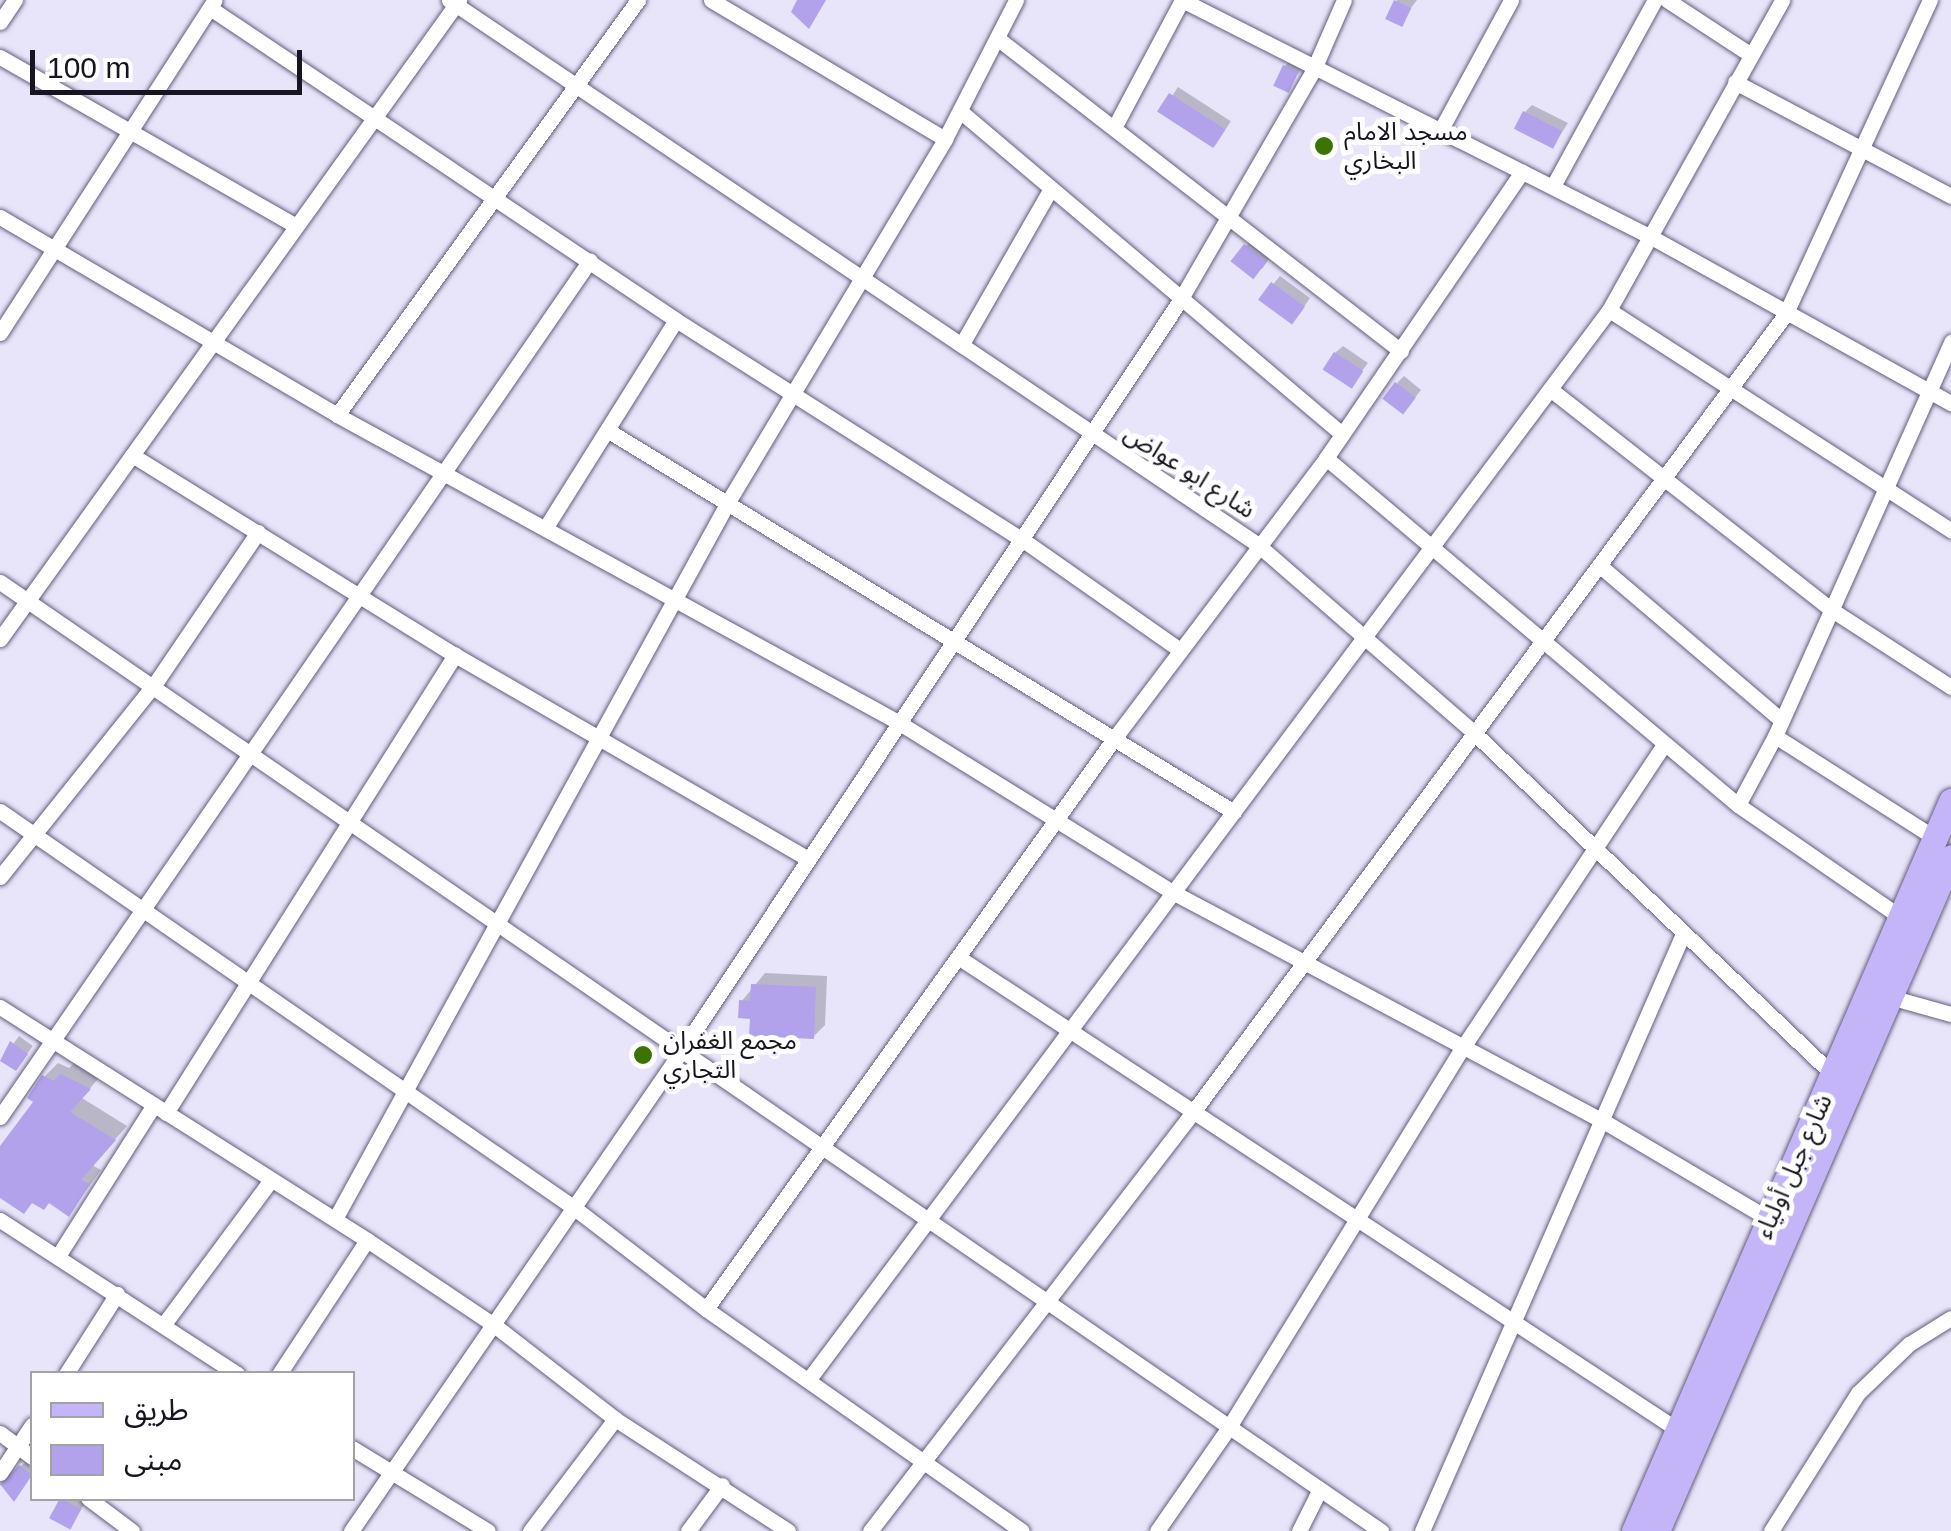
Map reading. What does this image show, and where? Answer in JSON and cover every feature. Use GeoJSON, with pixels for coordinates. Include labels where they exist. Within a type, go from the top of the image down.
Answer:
{"type":"FeatureCollection","features":[{"type":"Feature","properties":{"kind":"main road","name":"شارع جبل أولياء"},"geometry":{"type":"LineString","coordinates":[[1657,1531],[1890,998],[1943,848],[1951,801]]}},
{"type":"Feature","properties":{"kind":"main road","name":"شارع جبل أولياء"},"geometry":{"type":"LineString","coordinates":[[1634,1531],[1899,916],[1943,848]]}},
{"type":"Feature","properties":{"kind":"street"},"geometry":{"type":"LineString","coordinates":[[0,22],[15,0]]}},
{"type":"Feature","properties":{"kind":"street"},"geometry":{"type":"LineString","coordinates":[[337,415],[490,195],[638,0]]}},
{"type":"Feature","properties":{"kind":"street"},"geometry":{"type":"LineString","coordinates":[[711,0],[945,139]]}},
{"type":"Feature","properties":{"kind":"street"},"geometry":{"type":"LineString","coordinates":[[335,1219],[603,740],[728,502],[960,112],[1013,4],[996,0]]}},
{"type":"Feature","properties":{"kind":"street"},"geometry":{"type":"LineString","coordinates":[[1115,126],[1182,0],[1313,70],[1553,186],[1951,403]]}},
{"type":"Feature","properties":{"kind":"street"},"geometry":{"type":"LineString","coordinates":[[351,1531],[684,1047],[951,638],[1179,302],[1313,70],[1344,0]]}},
{"type":"Feature","properties":{"kind":"street"},"geometry":{"type":"LineString","coordinates":[[1440,131],[1510,0]]}},
{"type":"Feature","properties":{"kind":"street"},"geometry":{"type":"LineString","coordinates":[[1553,186],[1655,0]]}},
{"type":"Feature","properties":{"kind":"street"},"geometry":{"type":"LineString","coordinates":[[1667,0],[1752,55]]}},
{"type":"Feature","properties":{"kind":"street"},"geometry":{"type":"LineString","coordinates":[[809,1378],[932,1220],[1609,310],[1782,0]]}},
{"type":"Feature","properties":{"kind":"street"},"geometry":{"type":"LineString","coordinates":[[870,1531],[1193,1112],[1784,315],[1866,151],[1928,1]]}},
{"type":"Feature","properties":{"kind":"street"},"geometry":{"type":"LineString","coordinates":[[0,639],[455,2]]}},
{"type":"Feature","properties":{"kind":"street","name":"شارع ابو عواض"},"geometry":{"type":"LineString","coordinates":[[455,2],[964,342],[1090,437],[1257,544],[1472,732],[1833,1075]]}},
{"type":"Feature","properties":{"kind":"street"},"geometry":{"type":"LineString","coordinates":[[0,333],[213,4],[373,120],[676,320],[1020,538],[1180,650]]}},
{"type":"Feature","properties":{"kind":"street"},"geometry":{"type":"LineString","coordinates":[[997,38],[1401,350]]}},
{"type":"Feature","properties":{"kind":"street"},"geometry":{"type":"LineString","coordinates":[[0,58],[295,225]]}},
{"type":"Feature","properties":{"kind":"street"},"geometry":{"type":"LineString","coordinates":[[1735,82],[1951,196]]}},
{"type":"Feature","properties":{"kind":"street"},"geometry":{"type":"LineString","coordinates":[[960,112],[1179,302],[1342,434]]}},
{"type":"Feature","properties":{"kind":"street"},"geometry":{"type":"LineString","coordinates":[[706,1310],[1113,740],[1257,544],[1326,458],[1522,172]]}},
{"type":"Feature","properties":{"kind":"street"},"geometry":{"type":"LineString","coordinates":[[964,342],[1049,192]]}},
{"type":"Feature","properties":{"kind":"street"},"geometry":{"type":"LineString","coordinates":[[0,217],[337,415],[546,527],[676,606],[898,722],[1174,894],[1605,1122],[1769,1219]]}},
{"type":"Feature","properties":{"kind":"street"},"geometry":{"type":"LineString","coordinates":[[0,1117],[254,752],[356,593],[590,260]]}},
{"type":"Feature","properties":{"kind":"street"},"geometry":{"type":"LineString","coordinates":[[1609,310],[1951,530]]}},
{"type":"Feature","properties":{"kind":"street"},"geometry":{"type":"LineString","coordinates":[[546,527],[676,320]]}},
{"type":"Feature","properties":{"kind":"street"},"geometry":{"type":"LineString","coordinates":[[1738,805],[1779,728],[1951,342]]}},
{"type":"Feature","properties":{"kind":"street"},"geometry":{"type":"LineString","coordinates":[[1550,389],[1832,610],[1951,686]]}},
{"type":"Feature","properties":{"kind":"street"},"geometry":{"type":"LineString","coordinates":[[607,430],[1234,812]]}},
{"type":"Feature","properties":{"kind":"street"},"geometry":{"type":"LineString","coordinates":[[132,454],[455,655],[807,858]]}},
{"type":"Feature","properties":{"kind":"street"},"geometry":{"type":"LineString","coordinates":[[1326,458],[1738,805],[1899,916]]}},
{"type":"Feature","properties":{"kind":"street"},"geometry":{"type":"LineString","coordinates":[[0,877],[154,685],[258,532]]}},
{"type":"Feature","properties":{"kind":"street"},"geometry":{"type":"LineString","coordinates":[[1599,565],[1779,728],[1943,848]]}},
{"type":"Feature","properties":{"kind":"street"},"geometry":{"type":"LineString","coordinates":[[0,582],[684,1047],[820,1148],[932,1220],[1318,1493],[1380,1531]]}},
{"type":"Feature","properties":{"kind":"street"},"geometry":{"type":"LineString","coordinates":[[58,1256],[250,984],[455,655]]}},
{"type":"Feature","properties":{"kind":"street"},"geometry":{"type":"LineString","coordinates":[[1156,1531],[1229,1427],[1463,1046],[1664,744]]}},
{"type":"Feature","properties":{"kind":"street"},"geometry":{"type":"LineString","coordinates":[[0,811],[404,1094],[573,1207],[706,1310],[809,1378],[923,1465],[1022,1531]]}},
{"type":"Feature","properties":{"kind":"street"},"geometry":{"type":"LineString","coordinates":[[1422,1531],[1605,1122],[1682,934]]}},
{"type":"Feature","properties":{"kind":"street"},"geometry":{"type":"LineString","coordinates":[[958,956],[1069,1033],[1356,1215],[1678,1430]]}},
{"type":"Feature","properties":{"kind":"street"},"geometry":{"type":"LineString","coordinates":[[1890,998],[1951,1014]]}},
{"type":"Feature","properties":{"kind":"street"},"geometry":{"type":"LineString","coordinates":[[0,1006],[367,1240],[494,1325],[615,1419],[722,1484],[788,1531]]}},
{"type":"Feature","properties":{"kind":"street"},"geometry":{"type":"LineString","coordinates":[[164,1324],[270,1180]]}},
{"type":"Feature","properties":{"kind":"street"},"geometry":{"type":"LineString","coordinates":[[0,1220],[233,1371]]}},
{"type":"Feature","properties":{"kind":"street"},"geometry":{"type":"LineString","coordinates":[[282,1371],[367,1240]]}},
{"type":"Feature","properties":{"kind":"street"},"geometry":{"type":"LineString","coordinates":[[68,1371],[117,1294]]}},
{"type":"Feature","properties":{"kind":"street"},"geometry":{"type":"LineString","coordinates":[[1771,1531],[1858,1393],[1910,1344],[1951,1318]]}},
{"type":"Feature","properties":{"kind":"street"},"geometry":{"type":"LineString","coordinates":[[530,1531],[615,1419]]}},
{"type":"Feature","properties":{"kind":"street"},"geometry":{"type":"LineString","coordinates":[[0,1473],[30,1428]]}},
{"type":"Feature","properties":{"kind":"street"},"geometry":{"type":"LineString","coordinates":[[0,1433],[30,1455]]}},
{"type":"Feature","properties":{"kind":"street"},"geometry":{"type":"LineString","coordinates":[[355,1450],[488,1531]]}},
{"type":"Feature","properties":{"kind":"street"},"geometry":{"type":"LineString","coordinates":[[688,1531],[722,1484]]}},
{"type":"Feature","properties":{"kind":"street"},"geometry":{"type":"LineString","coordinates":[[1299,1531],[1318,1493]]}},
{"type":"Feature","properties":{"kind":"street"},"geometry":{"type":"LineString","coordinates":[[92,1501],[132,1531]]}},
{"type":"Feature","properties":{"kind":"building"},"geometry":{"type":"Polygon","coordinates":[[[797,0],[826,0],[809,29],[791,12],[797,0]]]}},
{"type":"Feature","properties":{"kind":"building"},"geometry":{"type":"Polygon","coordinates":[[[1394,0],[1411,8],[1402,27],[1385,19],[1394,0]]]}},
{"type":"Feature","properties":{"kind":"building"},"geometry":{"type":"Polygon","coordinates":[[[1283,65],[1298,72],[1289,93],[1273,86],[1283,65]]]}},
{"type":"Feature","properties":{"kind":"building"},"geometry":{"type":"Polygon","coordinates":[[[1169,93],[1225,129],[1213,148],[1157,111],[1169,93]]]}},
{"type":"Feature","properties":{"kind":"building"},"geometry":{"type":"Polygon","coordinates":[[[1523,111],[1562,131],[1553,149],[1514,129],[1523,111]]]}},
{"type":"Feature","properties":{"kind":"building"},"geometry":{"type":"Polygon","coordinates":[[[1244,244],[1267,262],[1253,279],[1230,261],[1244,244]]]}},
{"type":"Feature","properties":{"kind":"building"},"geometry":{"type":"Polygon","coordinates":[[[1271,282],[1305,307],[1292,324],[1258,300],[1271,282]]]}},
{"type":"Feature","properties":{"kind":"building"},"geometry":{"type":"Polygon","coordinates":[[[1334,352],[1363,371],[1352,389],[1323,370],[1334,352]]]}},
{"type":"Feature","properties":{"kind":"building"},"geometry":{"type":"Polygon","coordinates":[[[1395,382],[1416,398],[1403,414],[1382,399],[1395,382]]]}},
{"type":"Feature","properties":{"kind":"building"},"geometry":{"type":"Polygon","coordinates":[[[751,984],[816,987],[814,1039],[749,1036],[750,1019],[738,1018],[739,1000],[750,1001],[751,984]]]}},
{"type":"Feature","properties":{"kind":"building"},"geometry":{"type":"Polygon","coordinates":[[[10,1041],[28,1054],[16,1071],[0,1061],[10,1041]]]}},
{"type":"Feature","properties":{"kind":"building"},"geometry":{"type":"Polygon","coordinates":[[[60,1074],[91,1089],[70,1112],[116,1140],[81,1180],[90,1184],[69,1217],[49,1203],[44,1210],[32,1203],[24,1214],[0,1198],[0,1146],[33,1102],[27,1098],[42,1075],[54,1081],[60,1074]]]}},
{"type":"Feature","properties":{"kind":"building"},"geometry":{"type":"Polygon","coordinates":[[[19,1465],[30,1473],[14,1502],[0,1484],[19,1465]]]}},
{"type":"Feature","properties":{"kind":"building"},"geometry":{"type":"Polygon","coordinates":[[[58,1501],[81,1509],[70,1530],[49,1518],[58,1501]]]}},
{"type":"Feature","properties":{"kind":"place","name":"مسجد الامام البخاري"},"geometry":{"type":"Point","coordinates":[1324,146]}},
{"type":"Feature","properties":{"kind":"place","name":"مجمع الغفران التجاري"},"geometry":{"type":"Point","coordinates":[643,1055]}}]}
